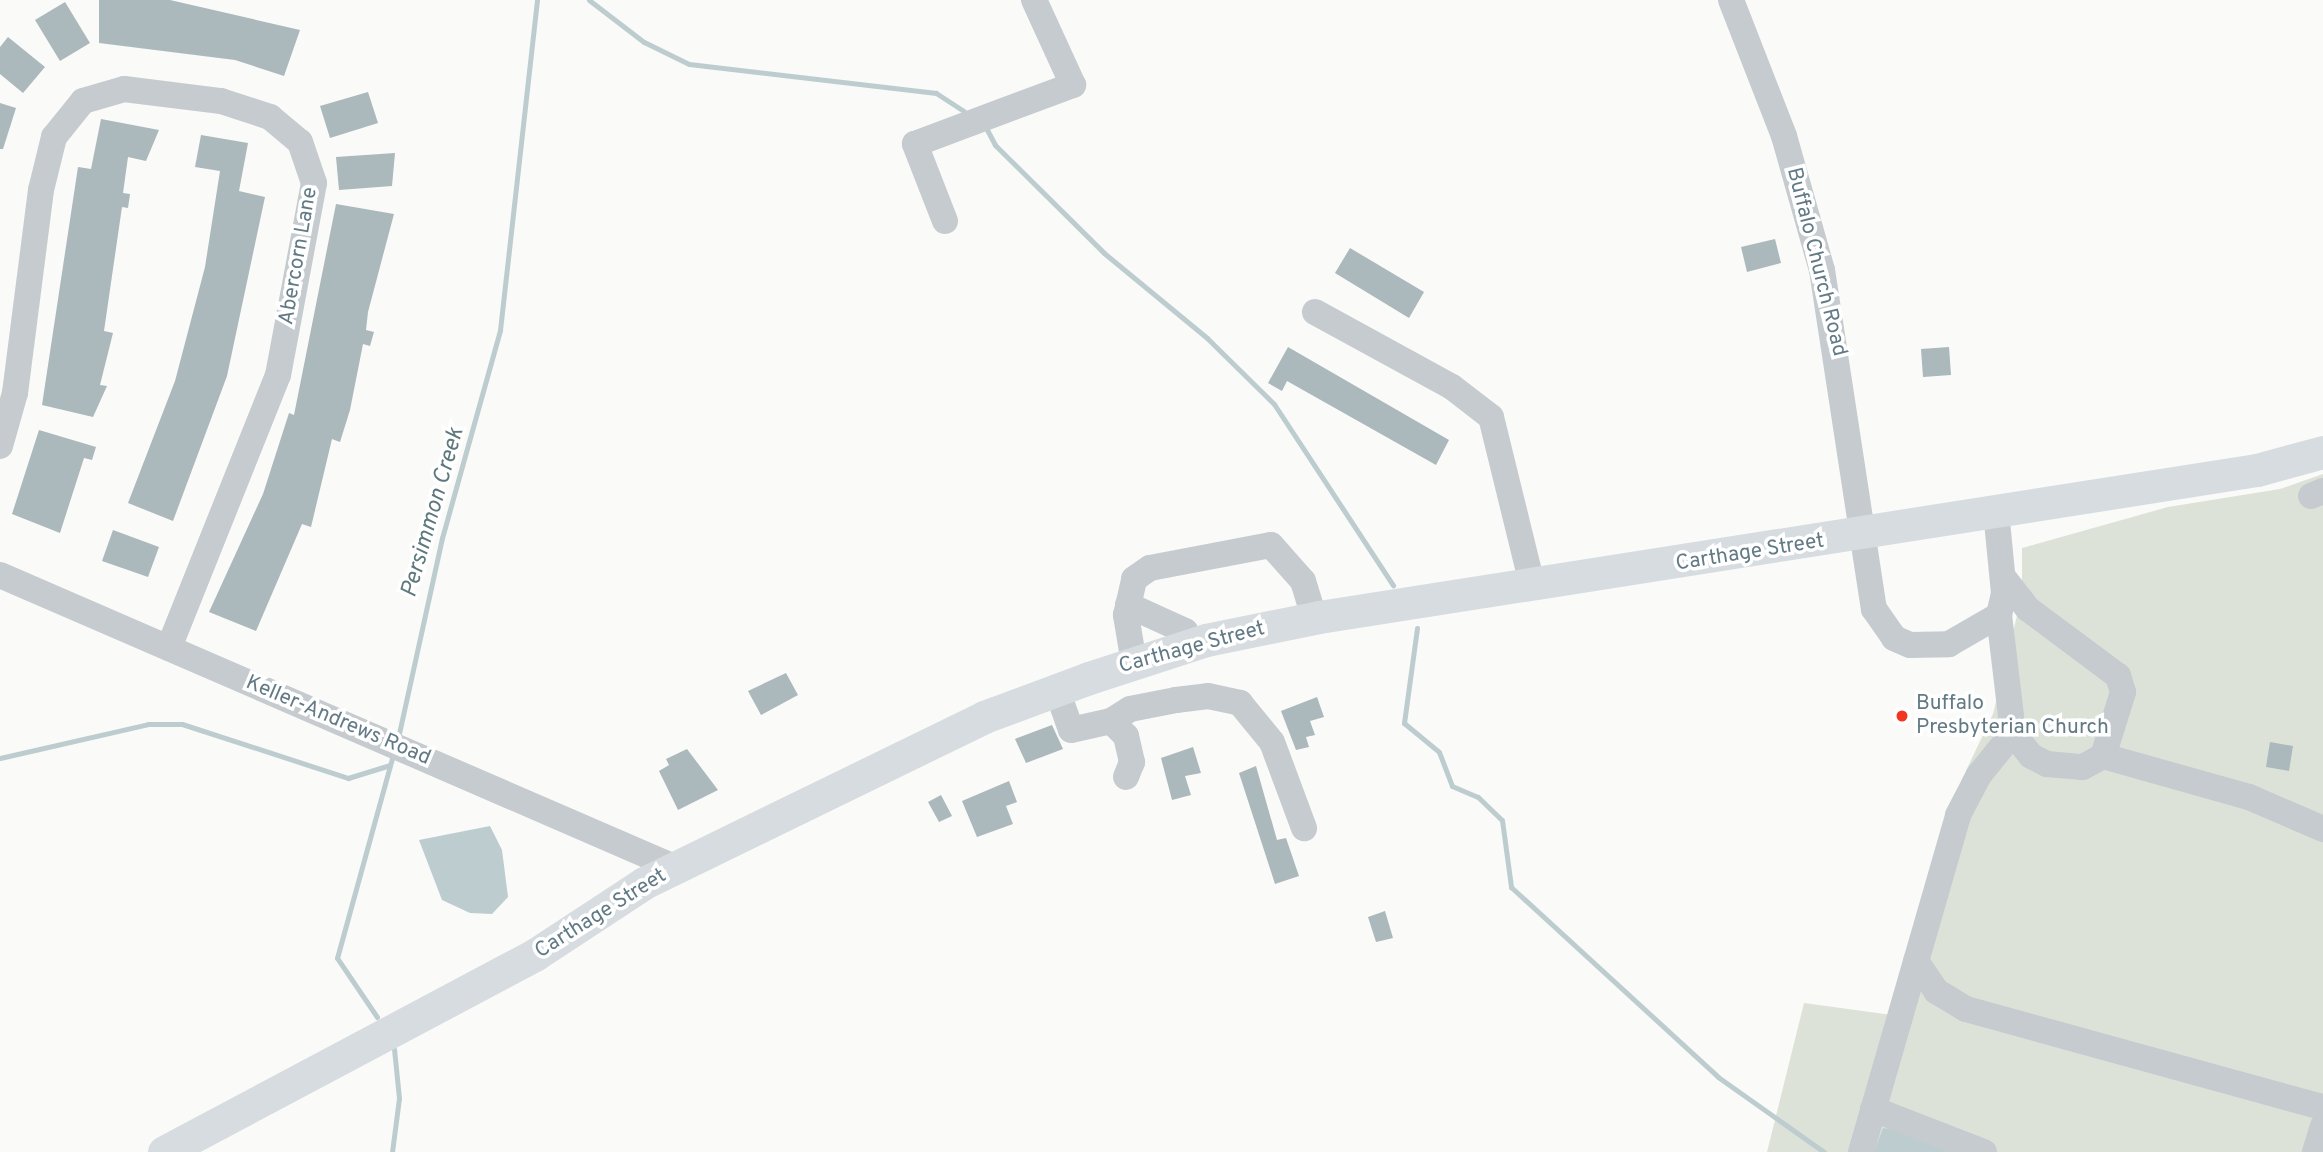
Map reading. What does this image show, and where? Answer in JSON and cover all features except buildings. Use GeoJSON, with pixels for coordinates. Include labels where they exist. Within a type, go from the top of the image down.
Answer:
{"type":"FeatureCollection","features":[{"type":"Feature","properties":{"kind":"main road","name":"Carthage Street"},"geometry":{"type":"LineString","coordinates":[[164,1152],[536,954],[676,867],[984,717],[1134,663],[1192,645],[1314,618],[1867,534],[2257,470],[2323,452]]}},
{"type":"Feature","properties":{"kind":"street"},"geometry":{"type":"LineString","coordinates":[[945,221],[915,144],[1073,85],[1034,0]]}},
{"type":"Feature","properties":{"kind":"street","name":"Buffalo Church Road"},"geometry":{"type":"LineString","coordinates":[[1731,0],[1784,136],[1822,270],[1867,534]]}},
{"type":"Feature","properties":{"kind":"street","name":"Abercorn Lane"},"geometry":{"type":"LineString","coordinates":[[0,446],[15,393],[41,190],[54,136],[83,101],[124,89],[221,101],[270,117],[300,142],[314,183],[278,375],[169,648]]}},
{"type":"Feature","properties":{"kind":"street"},"geometry":{"type":"LineString","coordinates":[[1315,312],[1452,387],[1491,417],[1532,584]]}},
{"type":"Feature","properties":{"kind":"street"},"geometry":{"type":"LineString","coordinates":[[1996,512],[2004,578],[1998,615],[2013,733],[2031,756],[2047,764],[2082,767],[2103,756],[2249,797],[2323,829]]}},
{"type":"Feature","properties":{"kind":"street"},"geometry":{"type":"LineString","coordinates":[[1867,534],[1874,609],[1894,638],[1910,645],[1949,644],[1998,615]]}},
{"type":"Feature","properties":{"kind":"street"},"geometry":{"type":"LineString","coordinates":[[1134,663],[1124,628],[1134,579],[1150,568],[1271,545],[1303,581],[1314,618]]}},
{"type":"Feature","properties":{"kind":"street","name":"Keller-Andrews Road"},"geometry":{"type":"LineString","coordinates":[[0,575],[676,867]]}},
{"type":"Feature","properties":{"kind":"street"},"geometry":{"type":"LineString","coordinates":[[2004,578],[2028,609],[2118,676],[2123,692],[2103,756]]}},
{"type":"Feature","properties":{"kind":"street"},"geometry":{"type":"LineString","coordinates":[[1128,605],[1185,631],[1192,645]]}},
{"type":"Feature","properties":{"kind":"street"},"geometry":{"type":"LineString","coordinates":[[1057,690],[1070,730],[1111,721],[1130,709],[1176,700],[1208,696],[1240,703],[1272,742],[1304,828]]}},
{"type":"Feature","properties":{"kind":"street"},"geometry":{"type":"LineString","coordinates":[[1111,721],[1126,736],[1132,762],[1126,777]]}},
{"type":"Feature","properties":{"kind":"street"},"geometry":{"type":"LineString","coordinates":[[1861,1152],[1958,815],[1979,775],[2013,733]]}},
{"type":"Feature","properties":{"kind":"street"},"geometry":{"type":"LineString","coordinates":[[1916,961],[1936,991],[1966,1009],[2323,1107]]}},
{"type":"Feature","properties":{"kind":"street"},"geometry":{"type":"LineString","coordinates":[[1873,1109],[1984,1152]]}},
{"type":"Feature","properties":{"kind":"street"},"geometry":{"type":"LineString","coordinates":[[2315,1152],[2323,1126]]}},
{"type":"Feature","properties":{"kind":"shaded area"},"geometry":{"type":"Polygon","coordinates":[[[2323,474],[2323,1152],[1767,1152],[1804,1003],[1892,1015],[1962,779],[1993,714],[2022,595],[2022,548],[2168,507],[2280,489],[2323,474]]]}},
{"type":"Feature","properties":{"kind":"shaded area"},"geometry":{"type":"Polygon","coordinates":[[[490,826],[502,850],[508,897],[492,914],[470,913],[442,900],[419,840],[490,826]]]}},
{"type":"Feature","properties":{"kind":"shaded area"},"geometry":{"type":"Polygon","coordinates":[[[1883,1128],[1897,1130],[1953,1152],[1874,1152],[1883,1128]]]}},
{"type":"Feature","properties":{"kind":"waterway","name":"Persimmon Creek"},"geometry":{"type":"LineString","coordinates":[[398,738],[442,538],[500,330],[537,0]]}},
{"type":"Feature","properties":{"kind":"waterway"},"geometry":{"type":"LineString","coordinates":[[589,0],[644,42],[689,64],[936,93],[964,111]]}},
{"type":"Feature","properties":{"kind":"waterway"},"geometry":{"type":"LineString","coordinates":[[985,126],[995,145],[1104,253],[1207,338],[1274,404],[1393,585]]}},
{"type":"Feature","properties":{"kind":"waterway"},"geometry":{"type":"LineString","coordinates":[[1417,628],[1404,723],[1439,752],[1452,786],[1478,797],[1502,820],[1511,887],[1718,1077],[1824,1152]]}},
{"type":"Feature","properties":{"kind":"waterway"},"geometry":{"type":"LineString","coordinates":[[0,758],[148,724],[182,724],[348,778],[390,765]]}},
{"type":"Feature","properties":{"kind":"waterway","name":"Persimmon Creek"},"geometry":{"type":"LineString","coordinates":[[377,1017],[337,958],[393,754]]}},
{"type":"Feature","properties":{"kind":"waterway","name":"Persimmon Creek"},"geometry":{"type":"LineString","coordinates":[[392,1152],[399,1098],[394,1049]]}},
{"type":"Feature","properties":{"kind":"place","name":"Buffalo Presbyterian Church"},"geometry":{"type":"Point","coordinates":[1902,716]}}]}
